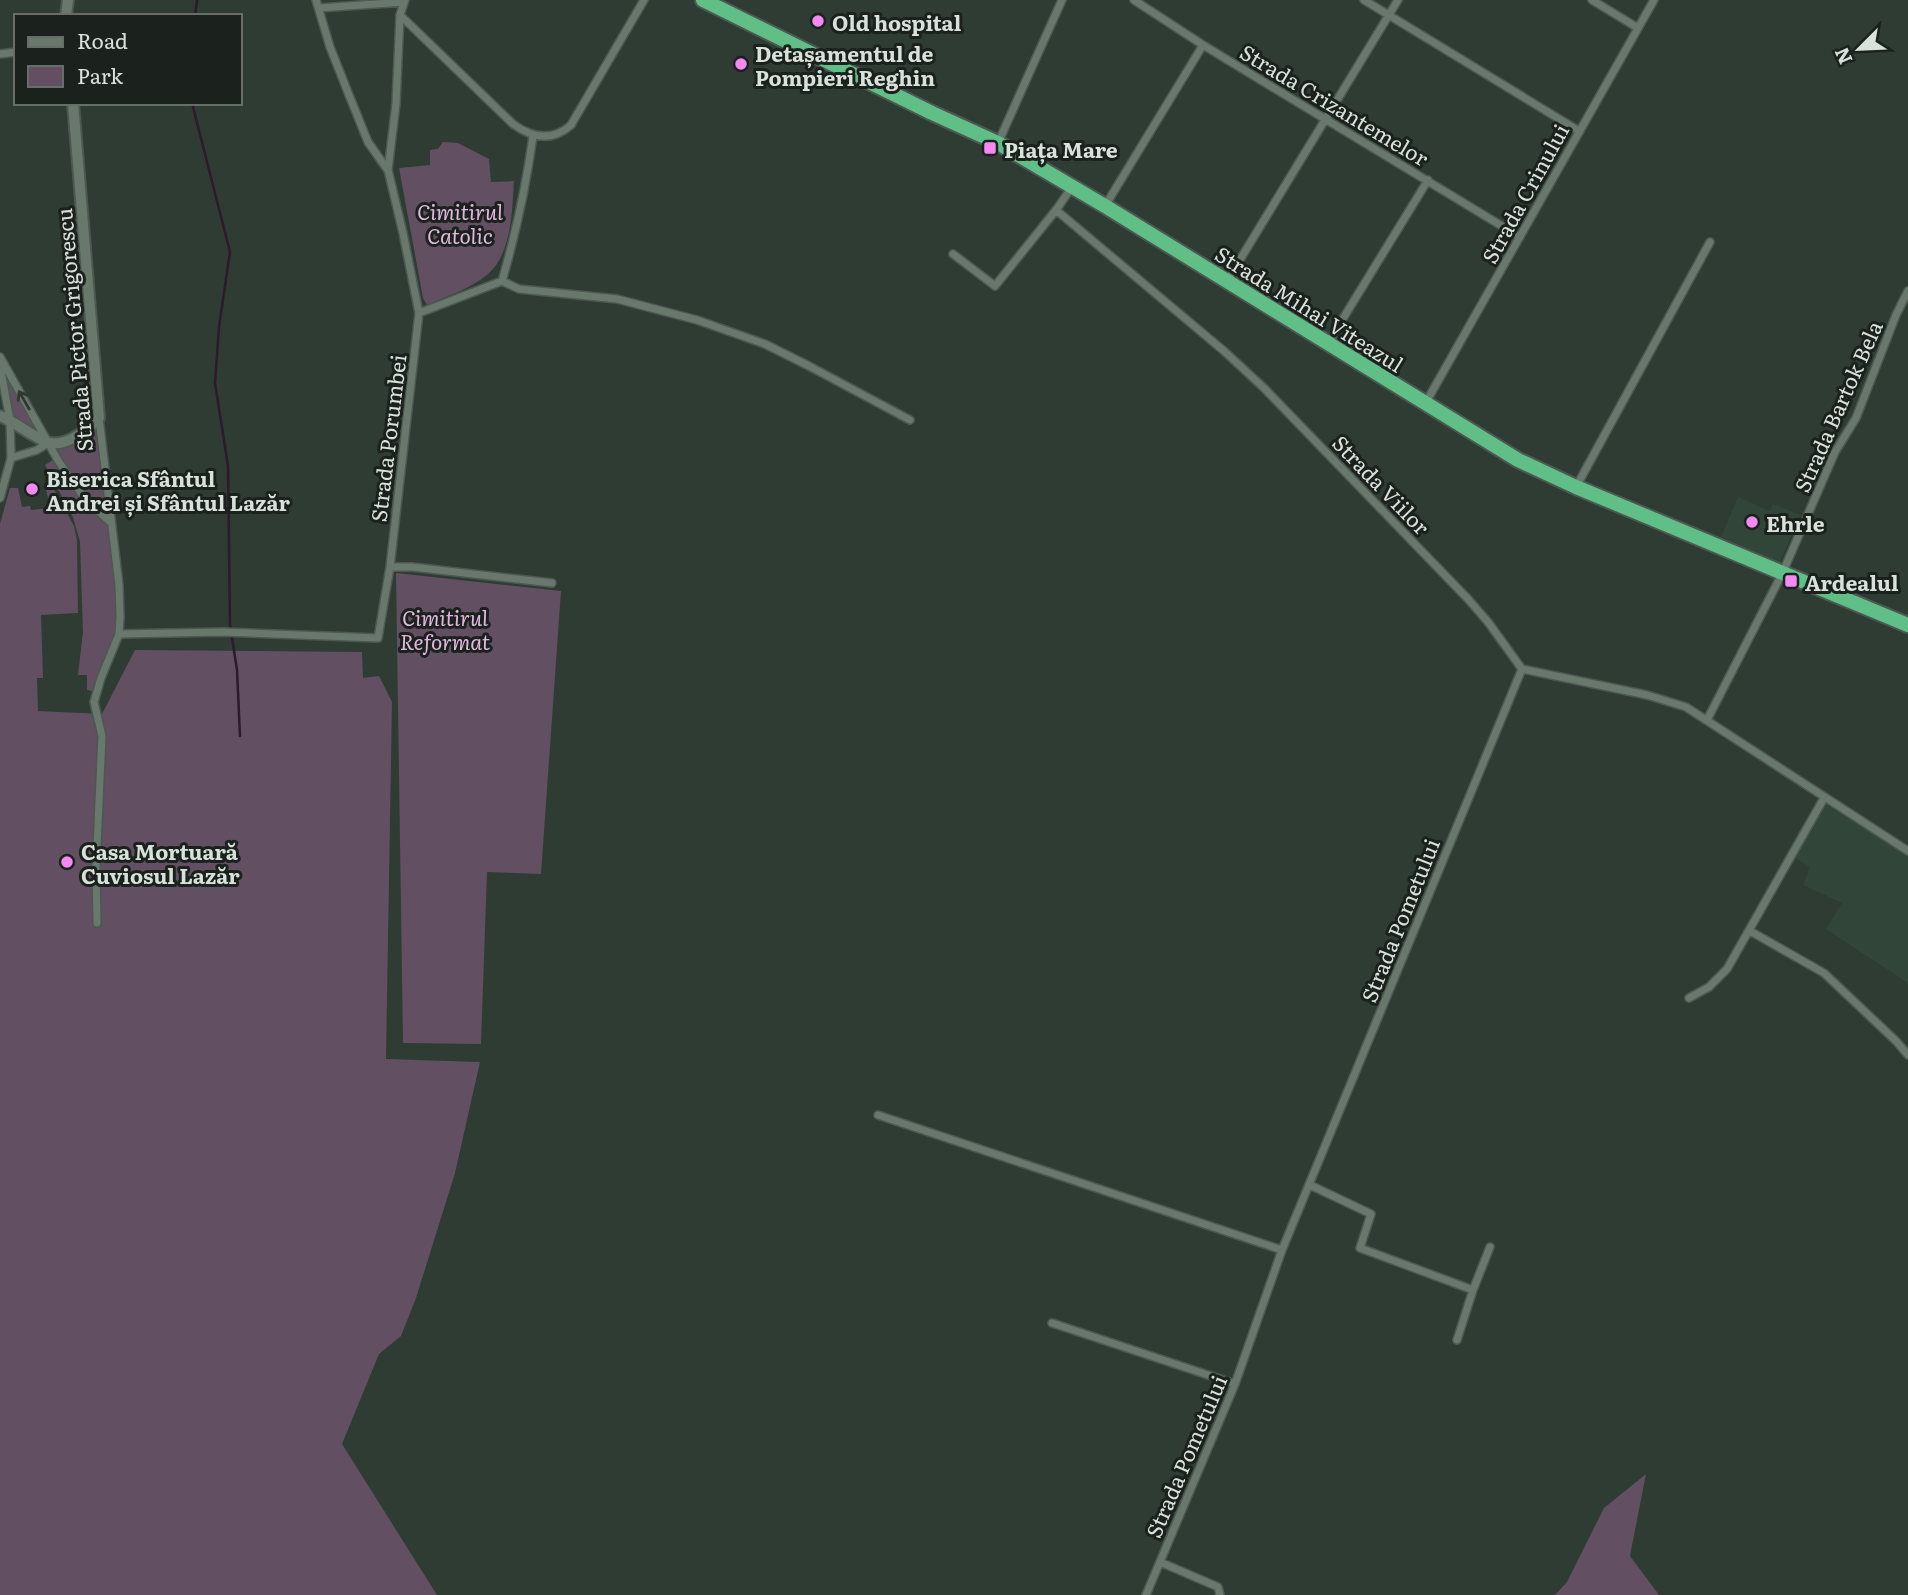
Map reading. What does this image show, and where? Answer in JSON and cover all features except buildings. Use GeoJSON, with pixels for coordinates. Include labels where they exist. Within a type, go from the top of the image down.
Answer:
{"type":"FeatureCollection","features":[{"type":"Feature","properties":{"kind":"highway","name":"Strada Mihai Viteazul"},"geometry":{"type":"LineString","coordinates":[[703,0],[998,143],[1518,460],[1576,487],[1908,625]]}},
{"type":"Feature","properties":{"kind":"street"},"geometry":{"type":"LineString","coordinates":[[400,15],[513,124],[533,136],[563,133],[571,125],[644,0]]}},
{"type":"Feature","properties":{"kind":"street"},"geometry":{"type":"LineString","coordinates":[[998,143],[1062,0]]}},
{"type":"Feature","properties":{"kind":"street"},"geometry":{"type":"LineString","coordinates":[[1364,0],[1579,131]]}},
{"type":"Feature","properties":{"kind":"street"},"geometry":{"type":"LineString","coordinates":[[1227,282],[1398,0]]}},
{"type":"Feature","properties":{"kind":"street"},"geometry":{"type":"LineString","coordinates":[[1592,0],[1639,28]]}},
{"type":"Feature","properties":{"kind":"street","name":"Strada Crinului"},"geometry":{"type":"LineString","coordinates":[[1425,404],[1654,0]]}},
{"type":"Feature","properties":{"kind":"street","name":"Strada Porumbei"},"geometry":{"type":"LineString","coordinates":[[120,634],[238,632],[378,638],[390,567],[419,313],[388,170],[396,104],[400,15],[405,1],[317,4]]}},
{"type":"Feature","properties":{"kind":"street","name":"Strada Crizantemelor"},"geometry":{"type":"LineString","coordinates":[[1138,1],[1203,45],[1520,237]]}},
{"type":"Feature","properties":{"kind":"street"},"geometry":{"type":"LineString","coordinates":[[317,4],[346,90],[368,142],[388,170]]}},
{"type":"Feature","properties":{"kind":"street"},"geometry":{"type":"LineString","coordinates":[[1105,206],[1203,45]]}},
{"type":"Feature","properties":{"kind":"street","name":"Strada Pictor Grigorescu"},"geometry":{"type":"LineString","coordinates":[[73,105],[99,418],[119,585],[120,634],[94,702],[102,736],[96,869],[97,923]]}},
{"type":"Feature","properties":{"kind":"street"},"geometry":{"type":"LineString","coordinates":[[502,281],[523,200],[533,136]]}},
{"type":"Feature","properties":{"kind":"street"},"geometry":{"type":"LineString","coordinates":[[1327,344],[1428,180]]}},
{"type":"Feature","properties":{"kind":"street"},"geometry":{"type":"LineString","coordinates":[[953,254],[995,286],[1072,187]]}},
{"type":"Feature","properties":{"kind":"street","name":"Strada Viilor"},"geometry":{"type":"LineString","coordinates":[[1056,210],[1224,351],[1264,388],[1468,598],[1522,669]]}},
{"type":"Feature","properties":{"kind":"street"},"geometry":{"type":"LineString","coordinates":[[1576,487],[1710,242]]}},
{"type":"Feature","properties":{"kind":"street"},"geometry":{"type":"LineString","coordinates":[[419,313],[502,281],[520,289],[617,299],[697,320],[765,344],[910,421]]}},
{"type":"Feature","properties":{"kind":"street","name":"Strada Bartok Bela"},"geometry":{"type":"LineString","coordinates":[[1782,574],[1835,452],[1856,418],[1908,291]]}},
{"type":"Feature","properties":{"kind":"street"},"geometry":{"type":"LineString","coordinates":[[0,357],[59,462],[85,499],[110,522]]}},
{"type":"Feature","properties":{"kind":"street"},"geometry":{"type":"LineString","coordinates":[[0,366],[11,458],[0,498]]}},
{"type":"Feature","properties":{"kind":"street"},"geometry":{"type":"LineString","coordinates":[[5,418],[48,443]]}},
{"type":"Feature","properties":{"kind":"street"},"geometry":{"type":"LineString","coordinates":[[11,458],[37,450],[48,443],[64,442],[89,428],[99,418]]}},
{"type":"Feature","properties":{"kind":"street"},"geometry":{"type":"LineString","coordinates":[[390,567],[412,567],[552,583]]}},
{"type":"Feature","properties":{"kind":"street"},"geometry":{"type":"LineString","coordinates":[[1707,720],[1782,574]]}},
{"type":"Feature","properties":{"kind":"street"},"geometry":{"type":"LineString","coordinates":[[1522,669],[1686,707],[1908,852]]}},
{"type":"Feature","properties":{"kind":"street","name":"Strada Pometului"},"geometry":{"type":"LineString","coordinates":[[1146,1595],[1235,1384],[1282,1250],[1522,669]]}},
{"type":"Feature","properties":{"kind":"street"},"geometry":{"type":"LineString","coordinates":[[1689,998],[1718,980],[1727,969],[1824,798]]}},
{"type":"Feature","properties":{"kind":"street"},"geometry":{"type":"LineString","coordinates":[[1750,931],[1824,973],[1908,1055]]}},
{"type":"Feature","properties":{"kind":"street"},"geometry":{"type":"LineString","coordinates":[[878,1115],[1282,1250]]}},
{"type":"Feature","properties":{"kind":"street"},"geometry":{"type":"LineString","coordinates":[[1310,1185],[1371,1214],[1360,1248],[1473,1290]]}},
{"type":"Feature","properties":{"kind":"street"},"geometry":{"type":"LineString","coordinates":[[1457,1340],[1490,1247]]}},
{"type":"Feature","properties":{"kind":"street"},"geometry":{"type":"LineString","coordinates":[[1052,1323],[1235,1384]]}},
{"type":"Feature","properties":{"kind":"street"},"geometry":{"type":"LineString","coordinates":[[1160,1562],[1218,1587],[1220,1595]]}},
{"type":"Feature","properties":{"kind":"shaded area"},"geometry":{"type":"Polygon","coordinates":[[[1738,497],[1770,511],[1773,504],[1800,515],[1780,562],[1721,537],[1738,497]]]}},
{"type":"Feature","properties":{"kind":"shaded area"},"geometry":{"type":"Polygon","coordinates":[[[1825,804],[1908,856],[1908,983],[1826,929],[1842,903],[1803,885],[1810,867],[1794,857],[1825,804]]]}},
{"type":"Feature","properties":{"kind":"green space","name":"Cimitirul Catolic"},"geometry":{"type":"Polygon","coordinates":[[[443,142],[458,143],[489,159],[491,182],[514,181],[512,205],[506,244],[495,266],[473,284],[427,305],[423,298],[399,168],[430,165],[430,150],[438,149],[443,142]]]}},
{"type":"Feature","properties":{"kind":"green space"},"geometry":{"type":"Polygon","coordinates":[[[0,357],[49,443],[10,420],[0,357]]]}},
{"type":"Feature","properties":{"kind":"green space"},"geometry":{"type":"Polygon","coordinates":[[[99,418],[119,585],[119,634],[96,692],[87,690],[87,675],[78,675],[83,632],[80,542],[73,517],[45,465],[56,458],[49,443],[64,442],[99,418]]]}},
{"type":"Feature","properties":{"kind":"green space"},"geometry":{"type":"Polygon","coordinates":[[[52,485],[74,526],[77,541],[78,613],[41,615],[43,678],[37,678],[38,711],[102,714],[135,650],[362,652],[363,678],[379,676],[392,702],[386,1059],[480,1062],[455,1173],[416,1298],[401,1336],[379,1354],[342,1444],[437,1595],[0,1595],[0,524],[10,488],[18,488],[22,507],[30,506],[31,510],[50,508],[46,489],[52,485]]]}},
{"type":"Feature","properties":{"kind":"green space","name":"Cimitirul Reformat"},"geometry":{"type":"Polygon","coordinates":[[[396,573],[561,591],[541,874],[487,872],[481,1044],[403,1043],[396,573]]]}},
{"type":"Feature","properties":{"kind":"green space"},"geometry":{"type":"Polygon","coordinates":[[[1646,1474],[1630,1556],[1659,1595],[1555,1595],[1567,1582],[1604,1508],[1646,1474]]]}},
{"type":"Feature","properties":{"kind":"waterway"},"geometry":{"type":"LineString","coordinates":[[195,14],[197,0]]}},
{"type":"Feature","properties":{"kind":"waterway"},"geometry":{"type":"LineString","coordinates":[[193,105],[230,252],[219,327],[215,383],[228,466],[230,625],[237,670],[240,736]]}},
{"type":"Feature","properties":{"kind":"place","name":"Old hospital"},"geometry":{"type":"Point","coordinates":[818,21]}},
{"type":"Feature","properties":{"kind":"place","name":"Detașamentul de Pompieri Reghin"},"geometry":{"type":"Point","coordinates":[741,64]}},
{"type":"Feature","properties":{"kind":"place","name":"Piața Mare"},"geometry":{"type":"Point","coordinates":[990,148]}},
{"type":"Feature","properties":{"kind":"place","name":"Biserica Sfântul Andrei și Sfântul Lazăr"},"geometry":{"type":"Point","coordinates":[32,489]}},
{"type":"Feature","properties":{"kind":"place","name":"Ehrle"},"geometry":{"type":"Point","coordinates":[1752,522]}},
{"type":"Feature","properties":{"kind":"place","name":"Ardealul"},"geometry":{"type":"Point","coordinates":[1791,581]}},
{"type":"Feature","properties":{"kind":"place","name":"Casa Mortuară Cuviosul Lazăr"},"geometry":{"type":"Point","coordinates":[67,862]}}]}
